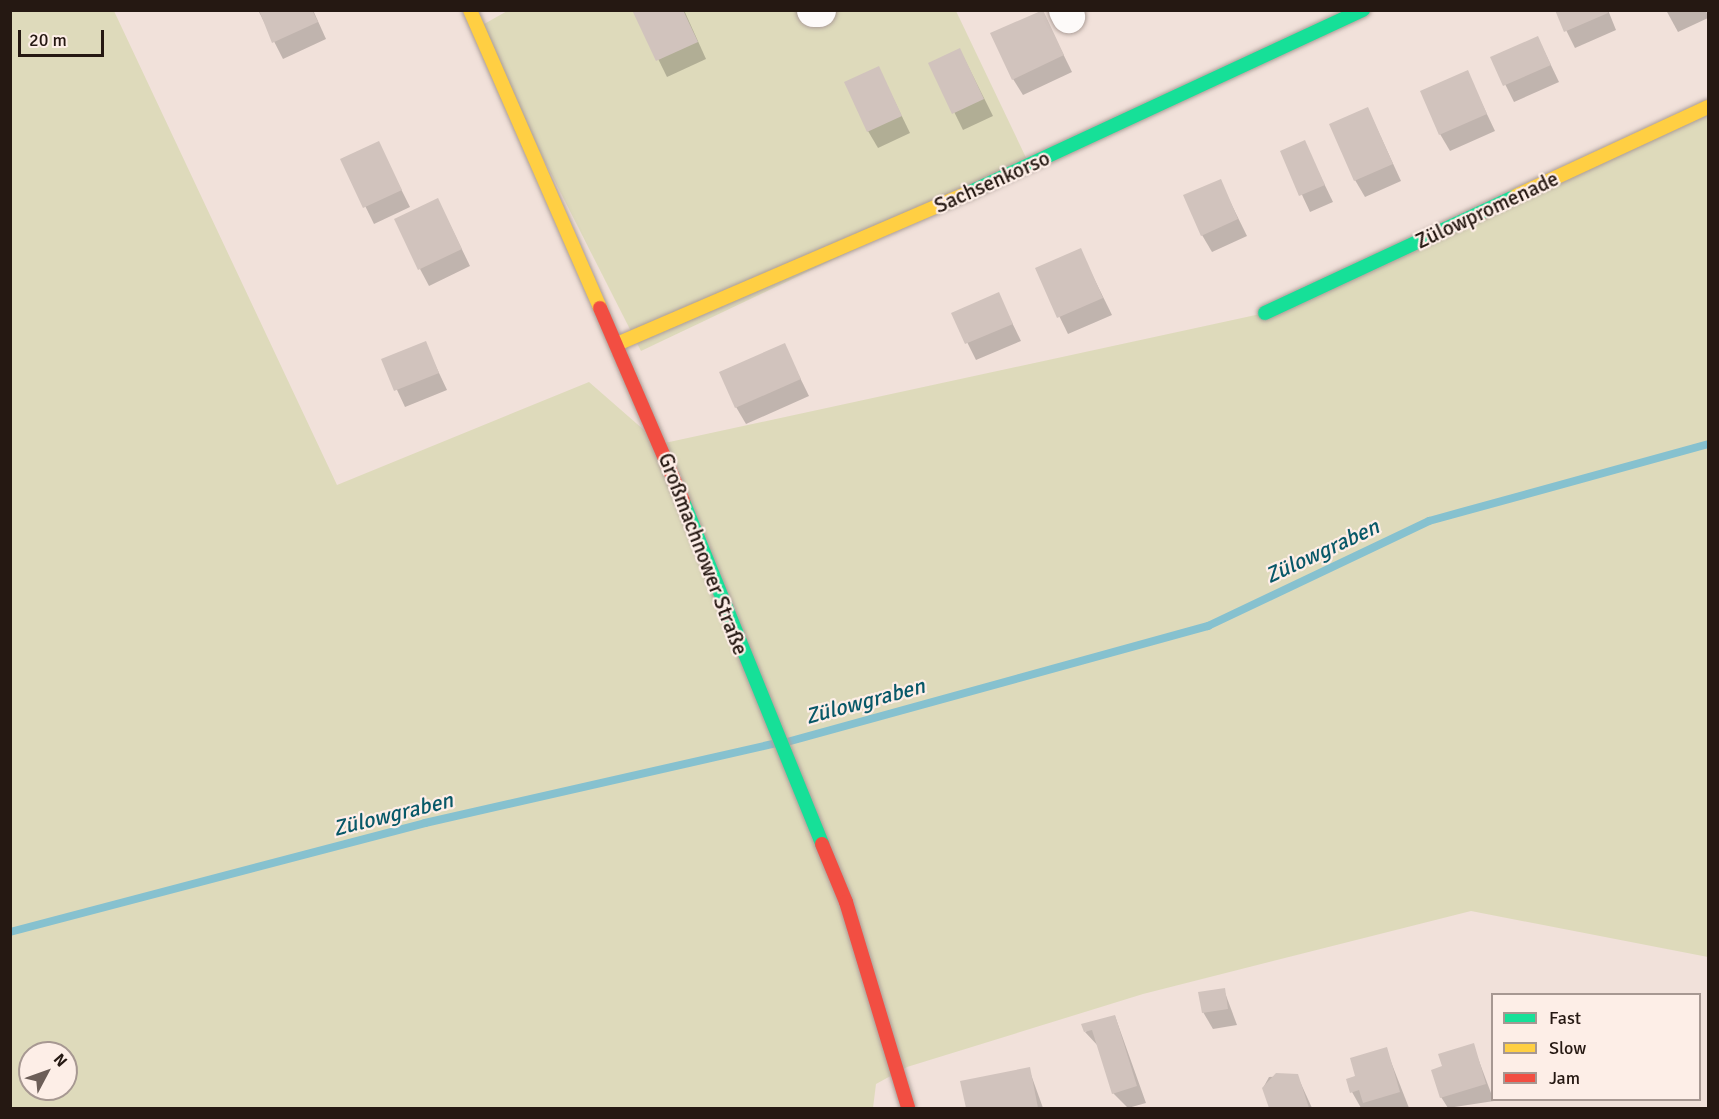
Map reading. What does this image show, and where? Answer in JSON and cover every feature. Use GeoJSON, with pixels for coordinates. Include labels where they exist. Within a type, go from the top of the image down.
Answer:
{"type":"FeatureCollection","features":[{"type":"Feature","properties":{"kind":"street","name":"Großmachnower Straße"},"geometry":{"type":"LineString","coordinates":[[470,10],[617,344],[749,671],[846,902],[908,1108]]}},
{"type":"Feature","properties":{"kind":"street"},"geometry":{"type":"LineString","coordinates":[[813,10],[819,10]]}},
{"type":"Feature","properties":{"kind":"street","name":"Sachsenkorso"},"geometry":{"type":"LineString","coordinates":[[617,344],[1030,166],[1363,10]]}},
{"type":"Feature","properties":{"kind":"street","name":"Zülowpromenade"},"geometry":{"type":"LineString","coordinates":[[1264,313],[1708,107]]}},
{"type":"Feature","properties":{"kind":"shaded area"},"geometry":{"type":"Polygon","coordinates":[[[509,10],[956,11],[1030,166],[641,351],[477,28],[509,10]]]}},
{"type":"Feature","properties":{"kind":"shaded area"},"geometry":{"type":"Polygon","coordinates":[[[10,11],[114,11],[337,485],[589,382],[660,444],[1265,313],[1708,107],[1708,957],[1471,911],[1143,994],[907,1067],[876,1084],[873,1108],[11,1108],[10,11]]]}},
{"type":"Feature","properties":{"kind":"building"},"geometry":{"type":"Polygon","coordinates":[[[259,10],[312,10],[318,22],[272,43],[259,10]]]}},
{"type":"Feature","properties":{"kind":"building"},"geometry":{"type":"Polygon","coordinates":[[[632,10],[683,10],[698,42],[656,61],[632,10]]]}},
{"type":"Feature","properties":{"kind":"building"},"geometry":{"type":"Polygon","coordinates":[[[1043,10],[1064,55],[1012,80],[990,33],[1043,10]]]}},
{"type":"Feature","properties":{"kind":"building"},"geometry":{"type":"Polygon","coordinates":[[[1555,10],[1607,10],[1608,13],[1564,32],[1555,10]]]}},
{"type":"Feature","properties":{"kind":"building"},"geometry":{"type":"Polygon","coordinates":[[[1538,36],[1551,65],[1503,86],[1490,57],[1538,36]]]}},
{"type":"Feature","properties":{"kind":"building"},"geometry":{"type":"Polygon","coordinates":[[[960,48],[984,99],[952,114],[928,63],[960,48]]]}},
{"type":"Feature","properties":{"kind":"building"},"geometry":{"type":"Polygon","coordinates":[[[879,66],[902,116],[867,132],[844,82],[879,66]]]}},
{"type":"Feature","properties":{"kind":"building"},"geometry":{"type":"Polygon","coordinates":[[[1468,70],[1487,114],[1439,135],[1420,91],[1468,70]]]}},
{"type":"Feature","properties":{"kind":"building"},"geometry":{"type":"Polygon","coordinates":[[[1368,107],[1393,164],[1354,181],[1329,124],[1368,107]]]}},
{"type":"Feature","properties":{"kind":"building"},"geometry":{"type":"Polygon","coordinates":[[[1305,140],[1325,185],[1299,196],[1280,151],[1305,140]]]}},
{"type":"Feature","properties":{"kind":"building"},"geometry":{"type":"Polygon","coordinates":[[[379,141],[402,190],[363,208],[340,159],[379,141]]]}},
{"type":"Feature","properties":{"kind":"building"},"geometry":{"type":"Polygon","coordinates":[[[1221,179],[1238,219],[1201,236],[1183,195],[1221,179]]]}},
{"type":"Feature","properties":{"kind":"building"},"geometry":{"type":"Polygon","coordinates":[[[438,198],[462,249],[418,270],[394,219],[438,198]]]}},
{"type":"Feature","properties":{"kind":"building"},"geometry":{"type":"Polygon","coordinates":[[[1081,248],[1103,298],[1057,318],[1035,268],[1081,248]]]}},
{"type":"Feature","properties":{"kind":"building"},"geometry":{"type":"Polygon","coordinates":[[[999,292],[1013,324],[965,344],[951,313],[999,292]]]}},
{"type":"Feature","properties":{"kind":"building"},"geometry":{"type":"Polygon","coordinates":[[[426,341],[439,373],[394,391],[381,359],[426,341]]]}},
{"type":"Feature","properties":{"kind":"building"},"geometry":{"type":"Polygon","coordinates":[[[785,343],[801,379],[735,408],[719,372],[785,343]]]}},
{"type":"Feature","properties":{"kind":"building"},"geometry":{"type":"Polygon","coordinates":[[[1225,988],[1228,1009],[1202,1013],[1198,992],[1225,988]]]}},
{"type":"Feature","properties":{"kind":"building"},"geometry":{"type":"Polygon","coordinates":[[[1115,1015],[1137,1086],[1112,1094],[1092,1030],[1084,1032],[1081,1024],[1115,1015]]]}},
{"type":"Feature","properties":{"kind":"building"},"geometry":{"type":"Polygon","coordinates":[[[1474,1043],[1486,1084],[1440,1098],[1431,1070],[1442,1066],[1438,1054],[1474,1043]]]}},
{"type":"Feature","properties":{"kind":"building"},"geometry":{"type":"Polygon","coordinates":[[[1387,1047],[1400,1092],[1363,1103],[1359,1090],[1350,1093],[1346,1079],[1355,1076],[1350,1058],[1387,1047]]]}},
{"type":"Feature","properties":{"kind":"building"},"geometry":{"type":"Polygon","coordinates":[[[1030,1067],[1038,1108],[966,1108],[960,1081],[1030,1067]]]}},
{"type":"Feature","properties":{"kind":"building"},"geometry":{"type":"Polygon","coordinates":[[[1276,1073],[1298,1074],[1309,1108],[1269,1108],[1262,1088],[1276,1073]]]}},
{"type":"Feature","properties":{"kind":"waterway","name":"Zülowgraben"},"geometry":{"type":"LineString","coordinates":[[787,742],[1208,626],[1429,521],[1708,444]]}},
{"type":"Feature","properties":{"kind":"waterway","name":"Zülowgraben"},"geometry":{"type":"LineString","coordinates":[[10,932],[425,823],[774,744]]}},
{"type":"Feature","properties":{"kind":"traffic: fast"},"geometry":{"type":"LineString","coordinates":[[966,194],[1363,10]]}},
{"type":"Feature","properties":{"kind":"traffic: fast"},"geometry":{"type":"LineString","coordinates":[[1265,313],[1516,196]]}},
{"type":"Feature","properties":{"kind":"traffic: fast"},"geometry":{"type":"LineString","coordinates":[[683,501],[822,844]]}},
{"type":"Feature","properties":{"kind":"traffic: slow"},"geometry":{"type":"LineString","coordinates":[[470,10],[600,308]]}},
{"type":"Feature","properties":{"kind":"traffic: slow"},"geometry":{"type":"LineString","coordinates":[[1516,196],[1708,107]]}},
{"type":"Feature","properties":{"kind":"traffic: slow"},"geometry":{"type":"LineString","coordinates":[[617,344],[966,194]]}},
{"type":"Feature","properties":{"kind":"traffic: jam"},"geometry":{"type":"LineString","coordinates":[[600,308],[683,501]]}},
{"type":"Feature","properties":{"kind":"traffic: jam"},"geometry":{"type":"LineString","coordinates":[[822,844],[846,902],[908,1108]]}}]}
